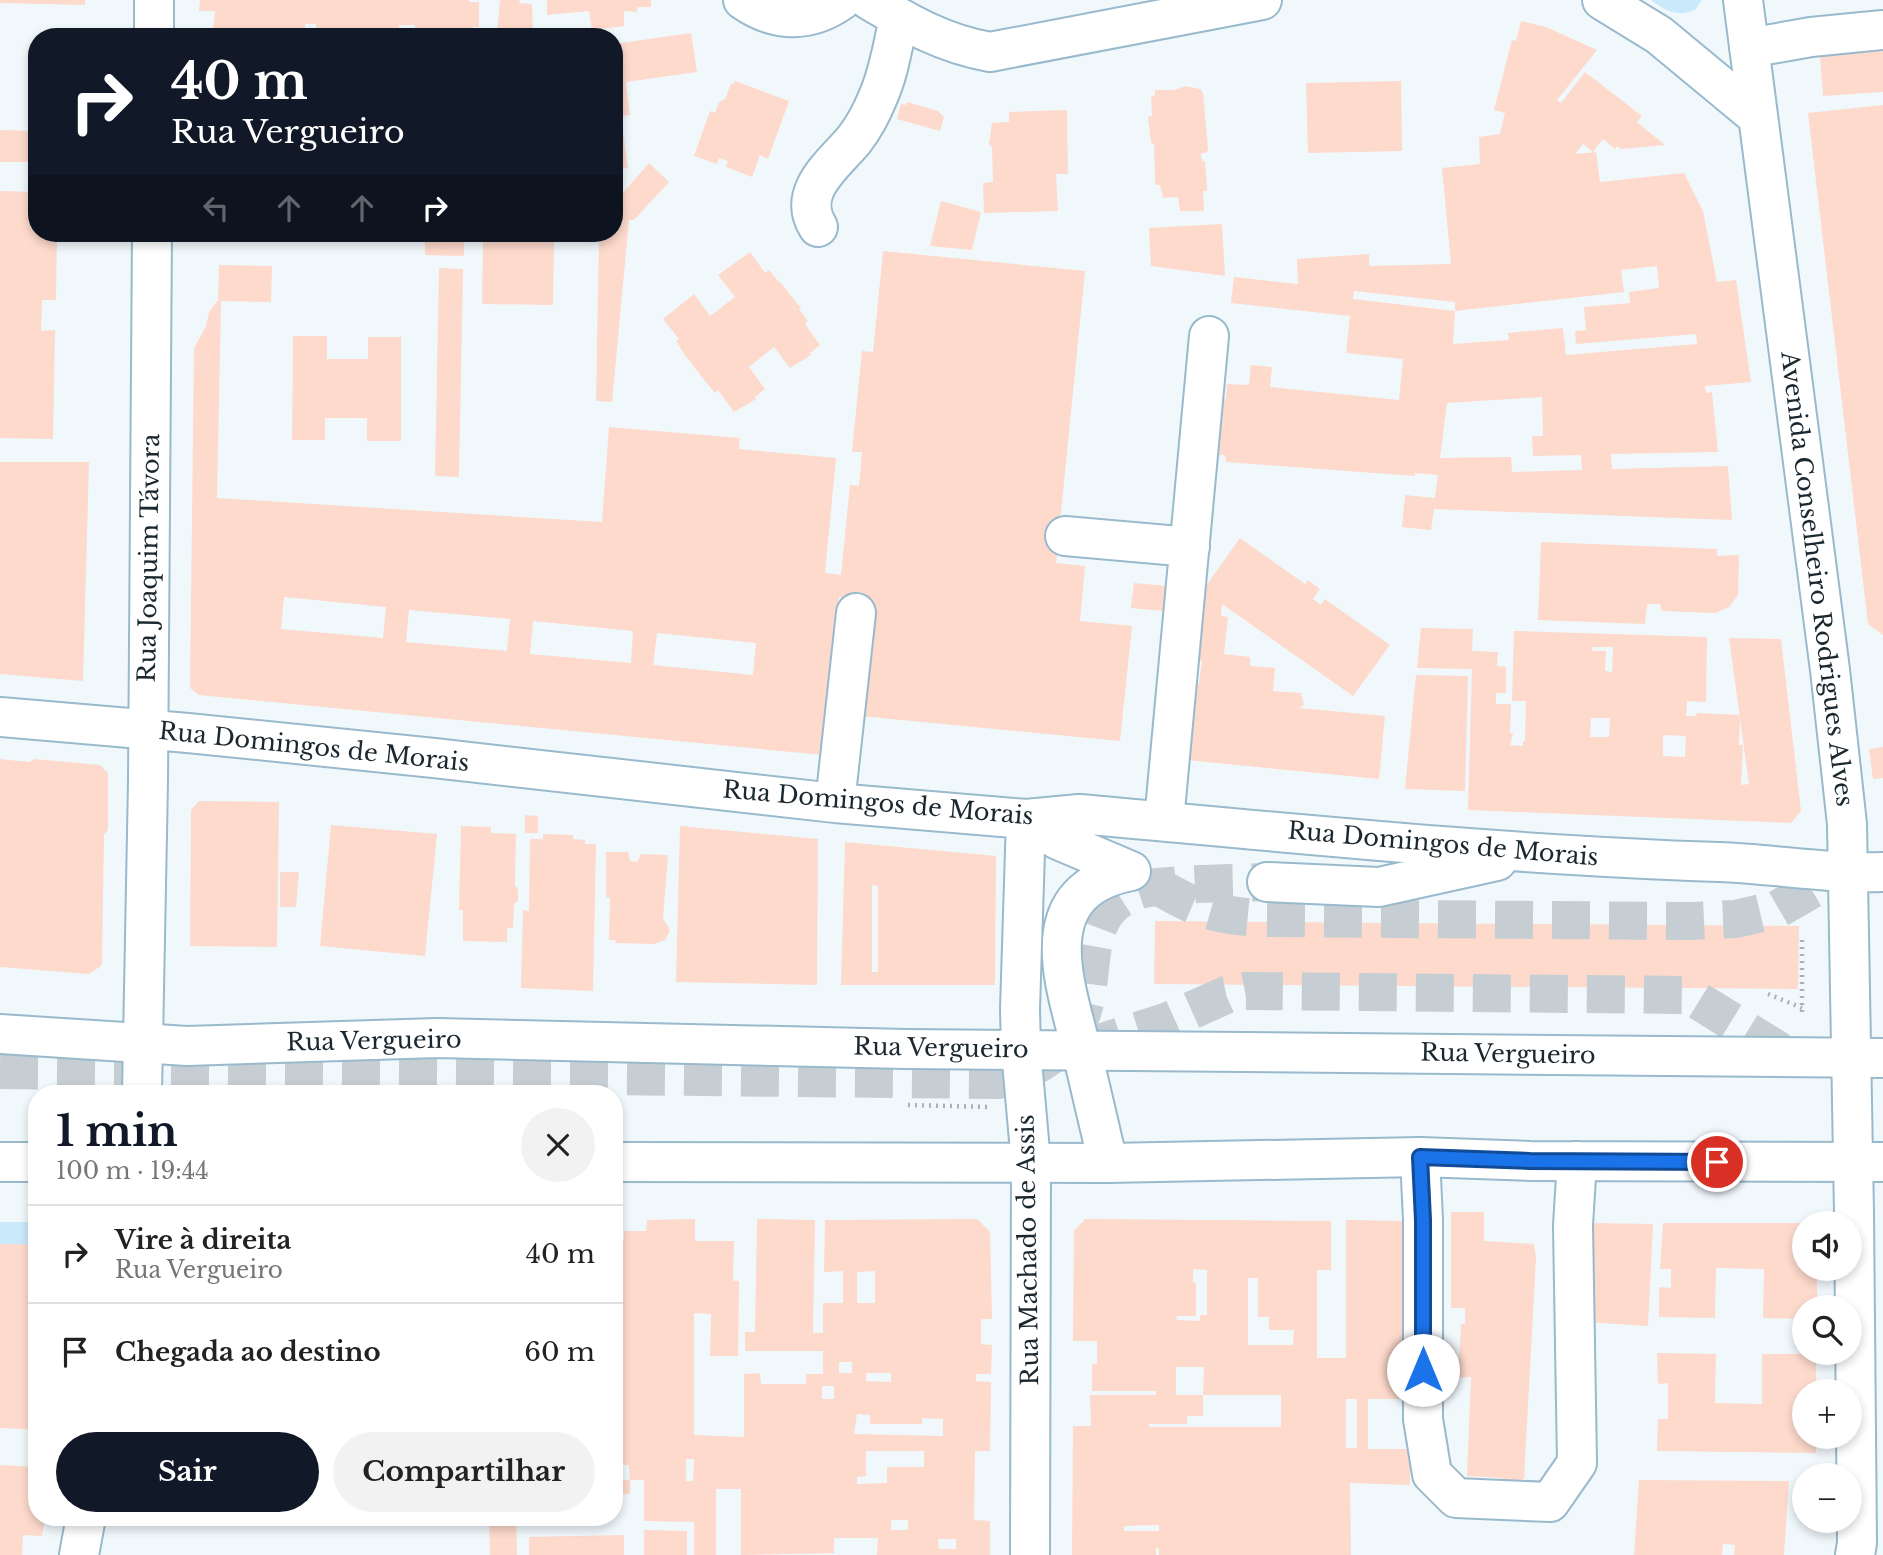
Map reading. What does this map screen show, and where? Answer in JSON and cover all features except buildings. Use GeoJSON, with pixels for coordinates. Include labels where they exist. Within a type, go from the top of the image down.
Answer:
{"type":"FeatureCollection","features":[{"type":"Feature","properties":{"kind":"street"},"geometry":{"type":"LineString","coordinates":[[154,0],[154,28]]}},
{"type":"Feature","properties":{"kind":"street"},"geometry":{"type":"LineString","coordinates":[[743,0],[763,12],[784,18],[806,17],[827,11],[842,0]]}},
{"type":"Feature","properties":{"kind":"street"},"geometry":{"type":"LineString","coordinates":[[818,227],[811,216],[810,202],[826,168],[854,140],[880,94],[884,9],[960,47],[990,51],[1262,0]]}},
{"type":"Feature","properties":{"kind":"street"},"geometry":{"type":"LineString","coordinates":[[1602,0],[1659,34],[1758,117]]}},
{"type":"Feature","properties":{"kind":"street","name":"Avenida Conselheiro Rodrigues Alves"},"geometry":{"type":"LineString","coordinates":[[1743,0],[1830,670],[1847,824],[1866,872],[1868,1161],[1855,1555]]}},
{"type":"Feature","properties":{"kind":"street"},"geometry":{"type":"LineString","coordinates":[[1749,48],[1811,37],[1883,30]]}},
{"type":"Feature","properties":{"kind":"street","name":"Rua Joaquim Távora"},"geometry":{"type":"LineString","coordinates":[[142,1085],[152,242]]}},
{"type":"Feature","properties":{"kind":"street"},"geometry":{"type":"LineString","coordinates":[[1164,821],[1209,336]]}},
{"type":"Feature","properties":{"kind":"street"},"geometry":{"type":"LineString","coordinates":[[1065,536],[1190,547]]}},
{"type":"Feature","properties":{"kind":"street"},"geometry":{"type":"LineString","coordinates":[[835,803],[856,613]]}},
{"type":"Feature","properties":{"kind":"street","name":"Rua Domingos de Morais"},"geometry":{"type":"LineString","coordinates":[[0,717],[434,758],[835,803],[1027,819],[1079,814],[1533,853],[1748,863],[1866,872]]}},
{"type":"Feature","properties":{"kind":"street"},"geometry":{"type":"LineString","coordinates":[[1027,819],[1058,840],[1131,872],[1108,876],[1087,888],[1070,911],[1062,936],[1063,974],[1069,1009],[1108,1163]]}},
{"type":"Feature","properties":{"kind":"street","name":"Rua Machado de Assis"},"geometry":{"type":"LineString","coordinates":[[1027,819],[1020,1009],[1031,1163],[1030,1555]]}},
{"type":"Feature","properties":{"kind":"street"},"geometry":{"type":"LineString","coordinates":[[1267,882],[1379,887],[1533,853]]}},
{"type":"Feature","properties":{"kind":"street","name":"Rua Vergueiro"},"geometry":{"type":"LineString","coordinates":[[0,1034],[187,1046],[437,1038],[1021,1050],[1867,1057]]}},
{"type":"Feature","properties":{"kind":"street"},"geometry":{"type":"LineString","coordinates":[[1420,1157],[1423,1220],[1423,1419],[1432,1474],[1456,1498],[1550,1502],[1577,1463],[1573,1225],[1577,1161]]}},
{"type":"Feature","properties":{"kind":"street"},"geometry":{"type":"LineString","coordinates":[[623,1162],[1108,1163],[1420,1157],[1577,1161],[1868,1161]]}},
{"type":"Feature","properties":{"kind":"street"},"geometry":{"type":"LineString","coordinates":[[0,1162],[28,1162]]}},
{"type":"Feature","properties":{"kind":"street"},"geometry":{"type":"LineString","coordinates":[[79,1555],[84,1526]]}},
{"type":"Feature","properties":{"kind":"path"},"geometry":{"type":"LineString","coordinates":[[1802,940],[1802,1017]]}},
{"type":"Feature","properties":{"kind":"path"},"geometry":{"type":"LineString","coordinates":[[1768,994],[1802,1008]]}},
{"type":"Feature","properties":{"kind":"path"},"geometry":{"type":"LineString","coordinates":[[908,1105],[992,1107]]}},
{"type":"Feature","properties":{"kind":"shaded area"},"geometry":{"type":"Polygon","coordinates":[[[1651,0],[1702,0],[1695,10],[1677,13],[1666,10],[1651,0]]]}},
{"type":"Feature","properties":{"kind":"shaded area"},"geometry":{"type":"Polygon","coordinates":[[[0,1222],[28,1222],[28,1245],[0,1244],[0,1222]]]}},
{"type":"Feature","properties":{"kind":"tunnel"},"geometry":{"type":"LineString","coordinates":[[1159,887],[1205,909],[1256,918],[1690,921],[1736,919],[1778,909],[1840,873]]}},
{"type":"Feature","properties":{"kind":"tunnel"},"geometry":{"type":"LineString","coordinates":[[0,1070],[998,1080],[1037,1065],[1069,1038],[1082,1013],[1098,928],[1105,914],[1117,901],[1143,889],[1267,882]]}},
{"type":"Feature","properties":{"kind":"tunnel"},"geometry":{"type":"LineString","coordinates":[[1084,1048],[1168,1021],[1226,995],[1246,991],[1689,995],[1789,1057]]}},
{"type":"Feature","properties":{"kind":"route"},"geometry":{"type":"LineString","coordinates":[[1423,1370],[1423,1220],[1420,1157],[1530,1161],[1717,1162]]}}]}
